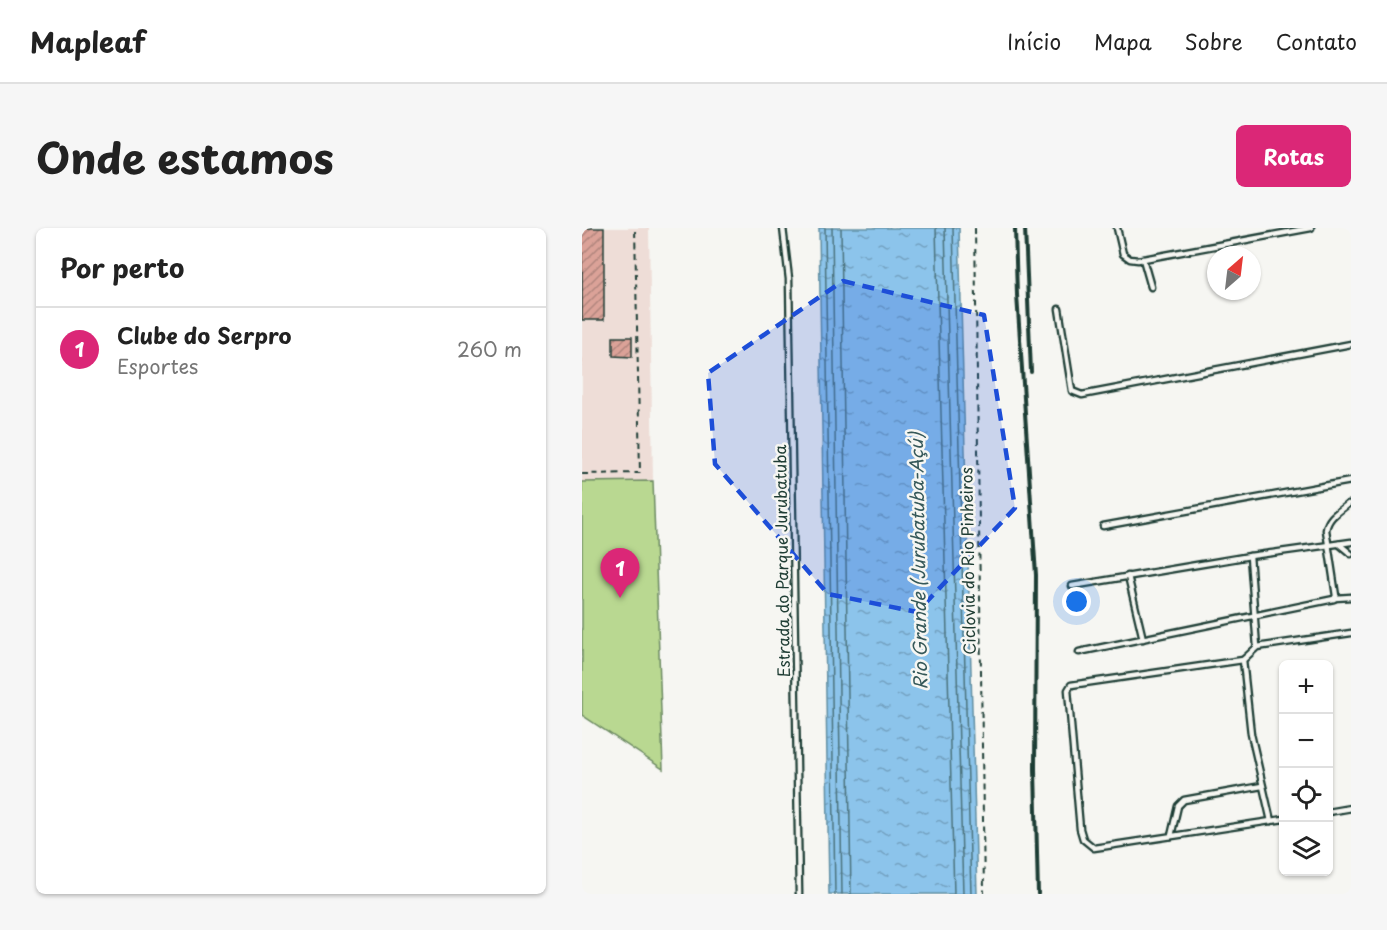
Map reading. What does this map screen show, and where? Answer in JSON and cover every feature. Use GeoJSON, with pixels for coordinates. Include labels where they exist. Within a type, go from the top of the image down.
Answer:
{"type":"FeatureCollection","features":[{"type":"Feature","properties":{"kind":"lane","name":"Estrada do Parque Jurubatuba"},"geometry":{"type":"LineString","coordinates":[[783,228],[789,279],[799,894]]}},
{"type":"Feature","properties":{"kind":"lane"},"geometry":{"type":"LineString","coordinates":[[1117,228],[1123,255],[1130,259],[1143,259],[1311,228]]}},
{"type":"Feature","properties":{"kind":"lane"},"geometry":{"type":"LineString","coordinates":[[1143,259],[1151,287]]}},
{"type":"Feature","properties":{"kind":"lane"},"geometry":{"type":"LineString","coordinates":[[1059,309],[1072,391],[1082,395],[1351,344]]}},
{"type":"Feature","properties":{"kind":"lane"},"geometry":{"type":"LineString","coordinates":[[1103,526],[1351,481]]}},
{"type":"Feature","properties":{"kind":"lane"},"geometry":{"type":"LineString","coordinates":[[1335,598],[1327,524],[1348,504]]}},
{"type":"Feature","properties":{"kind":"lane"},"geometry":{"type":"LineString","coordinates":[[1072,586],[1250,556],[1351,542]]}},
{"type":"Feature","properties":{"kind":"lane"},"geometry":{"type":"LineString","coordinates":[[1339,543],[1351,554]]}},
{"type":"Feature","properties":{"kind":"lane"},"geometry":{"type":"LineString","coordinates":[[1250,556],[1257,647]]}},
{"type":"Feature","properties":{"kind":"lane"},"geometry":{"type":"LineString","coordinates":[[1128,576],[1143,639]]}},
{"type":"Feature","properties":{"kind":"lane"},"geometry":{"type":"LineString","coordinates":[[1079,652],[1255,617],[1335,598],[1351,597]]}},
{"type":"Feature","properties":{"kind":"lane"},"geometry":{"type":"LineString","coordinates":[[1279,819],[1094,848],[1083,839],[1080,829],[1068,690],[1071,685],[1090,681],[1244,660],[1257,647],[1351,633]]}},
{"type":"Feature","properties":{"kind":"lane"},"geometry":{"type":"LineString","coordinates":[[1244,660],[1251,734],[1271,820]]}},
{"type":"Feature","properties":{"kind":"lane"},"geometry":{"type":"LineString","coordinates":[[1171,836],[1178,806],[1184,800],[1262,786]]}},
{"type":"Feature","properties":{"kind":"lane"},"geometry":{"type":"LineString","coordinates":[[1333,811],[1351,808]]}},
{"type":"Feature","properties":{"kind":"path"},"geometry":{"type":"LineString","coordinates":[[582,474],[640,473],[635,228]]}},
{"type":"Feature","properties":{"kind":"path","name":"Ciclovia do Rio Pinheiros"},"geometry":{"type":"LineString","coordinates":[[975,228],[984,894]]}},
{"type":"Feature","properties":{"kind":"highlighted area"},"geometry":{"type":"Polygon","coordinates":[[[843,281],[984,315],[1015,508],[917,612],[828,594],[715,464],[708,373],[843,281]]]}},
{"type":"Feature","properties":{"kind":"shaded area"},"geometry":{"type":"Polygon","coordinates":[[[582,228],[649,228],[653,481],[582,482],[582,228]]]}},
{"type":"Feature","properties":{"kind":"green space"},"geometry":{"type":"Polygon","coordinates":[[[653,481],[663,769],[582,715],[582,482],[653,481]]]}},
{"type":"Feature","properties":{"kind":"water","name":"Rio Grande (Jurubatuba-Açú)"},"geometry":{"type":"Polygon","coordinates":[[[819,228],[959,228],[977,894],[829,894],[819,228]]]}},
{"type":"Feature","properties":{"kind":"building"},"geometry":{"type":"Polygon","coordinates":[[[582,228],[604,228],[604,320],[582,320],[582,228]]]}},
{"type":"Feature","properties":{"kind":"building"},"geometry":{"type":"Polygon","coordinates":[[[613,337],[632,337],[632,357],[613,356],[613,337]]]}},
{"type":"Feature","properties":{"kind":"railway"},"geometry":{"type":"LineString","coordinates":[[1015,228],[1017,295],[1036,575],[1035,769],[1038,894]]}},
{"type":"Feature","properties":{"kind":"railway"},"geometry":{"type":"LineString","coordinates":[[1025,228],[1031,372]]}},
{"type":"Feature","properties":{"kind":"place","name":"Clube do Serpro"},"geometry":{"type":"Point","coordinates":[620,598]}}]}
